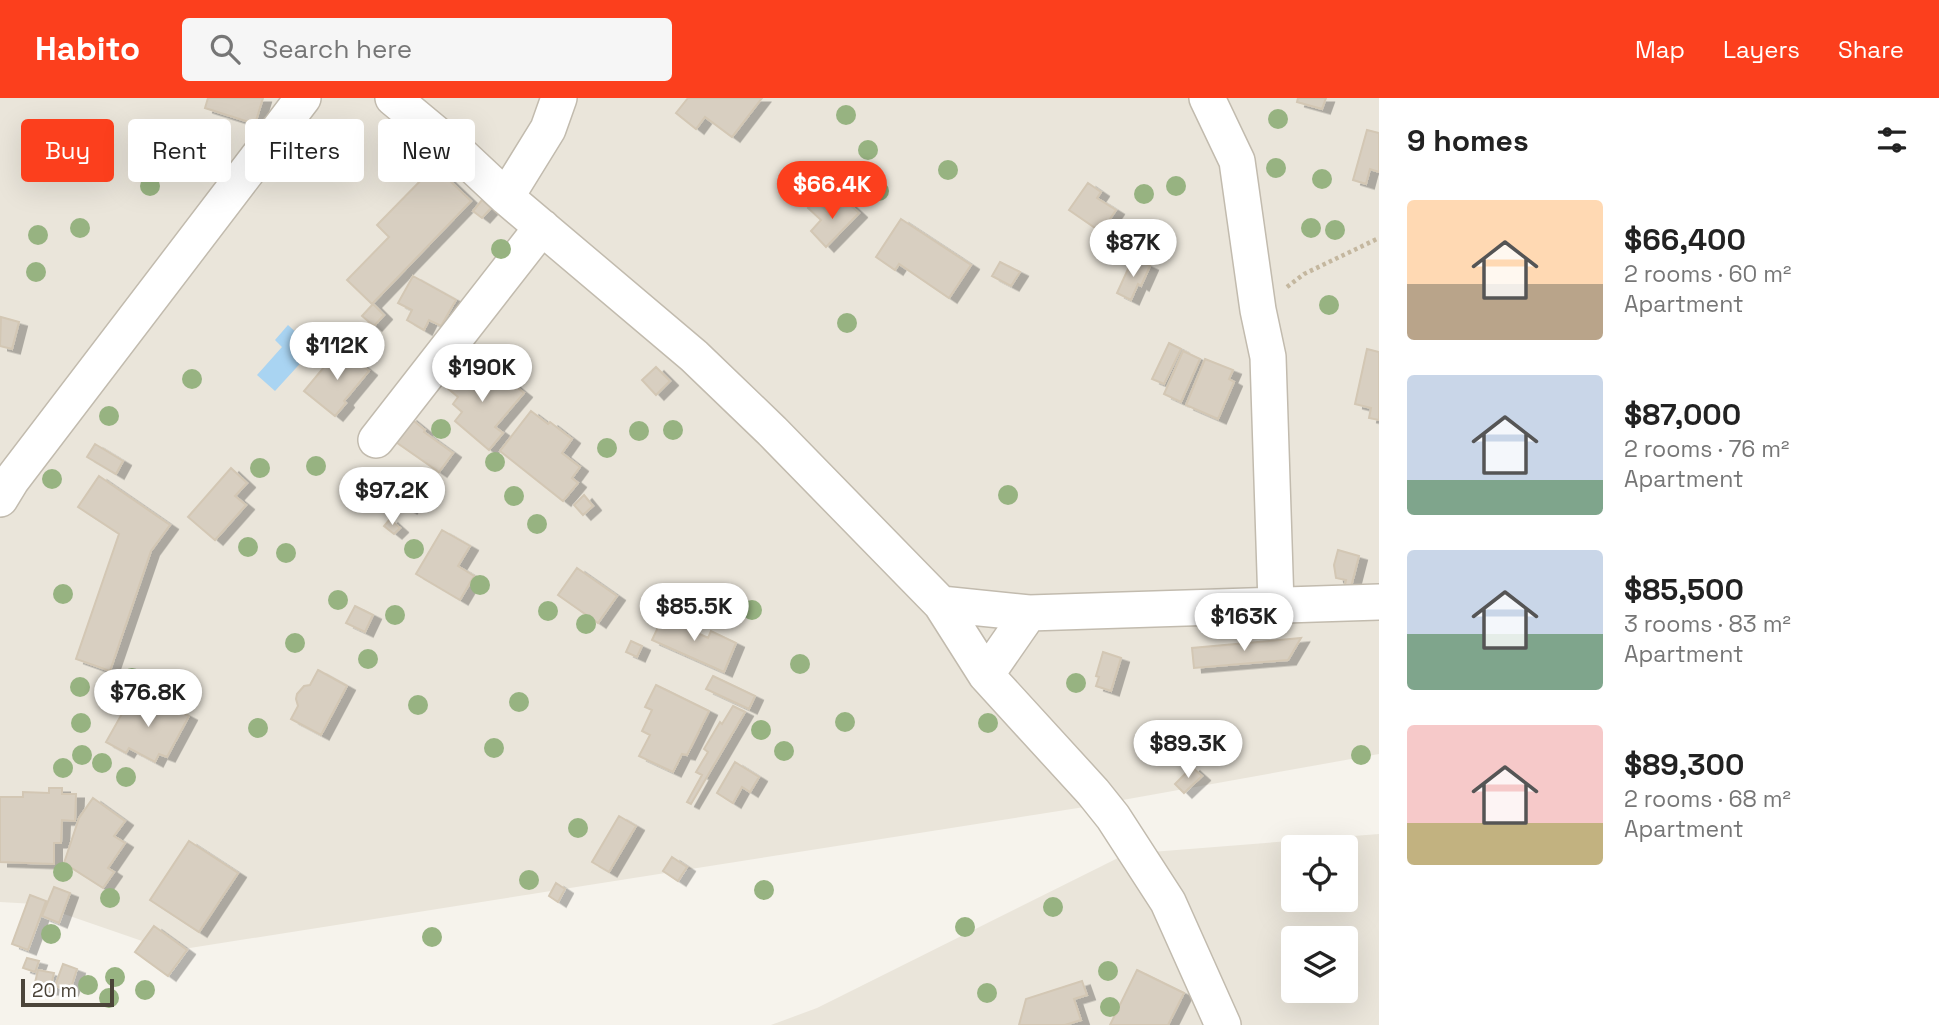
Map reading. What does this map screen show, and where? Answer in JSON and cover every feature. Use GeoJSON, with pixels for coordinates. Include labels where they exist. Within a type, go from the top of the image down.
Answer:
{"type":"FeatureCollection","features":[{"type":"Feature","properties":{"kind":"street"},"geometry":{"type":"LineString","coordinates":[[0,499],[303,98]]}},
{"type":"Feature","properties":{"kind":"street"},"geometry":{"type":"LineString","coordinates":[[393,98],[694,356],[941,604],[986,676],[1093,792],[1112,817],[1168,902],[1215,1019]]}},
{"type":"Feature","properties":{"kind":"street"},"geometry":{"type":"LineString","coordinates":[[506,197],[548,129],[559,98]]}},
{"type":"Feature","properties":{"kind":"street"},"geometry":{"type":"LineString","coordinates":[[1207,98],[1237,160],[1258,310],[1268,358],[1276,604]]}},
{"type":"Feature","properties":{"kind":"street"},"geometry":{"type":"LineString","coordinates":[[376,440],[542,227]]}},
{"type":"Feature","properties":{"kind":"street"},"geometry":{"type":"LineString","coordinates":[[941,604],[1029,613],[1379,602]]}},
{"type":"Feature","properties":{"kind":"street"},"geometry":{"type":"LineString","coordinates":[[986,676],[1029,613]]}},
{"type":"Feature","properties":{"kind":"path"},"geometry":{"type":"LineString","coordinates":[[1258,310],[1304,274],[1379,238]]}},
{"type":"Feature","properties":{"kind":"shaded area"},"geometry":{"type":"Polygon","coordinates":[[[0,98],[1379,98],[1379,754],[1078,808],[171,951],[35,904],[0,902],[0,98]]]}},
{"type":"Feature","properties":{"kind":"shaded area"},"geometry":{"type":"Polygon","coordinates":[[[1379,834],[1379,1025],[771,1025],[817,1008],[1126,854],[1281,842],[1281,912],[1358,912],[1358,836],[1379,834]]]}},
{"type":"Feature","properties":{"kind":"water"},"geometry":{"type":"Polygon","coordinates":[[[288,325],[302,338],[295,347],[306,357],[275,391],[257,375],[282,347],[275,340],[288,325]]]}},
{"type":"Feature","properties":{"kind":"building"},"geometry":{"type":"Polygon","coordinates":[[[208,98],[263,98],[257,119],[245,121],[205,108],[208,98]]]}},
{"type":"Feature","properties":{"kind":"building"},"geometry":{"type":"Polygon","coordinates":[[[688,98],[762,98],[732,137],[705,117],[696,129],[676,113],[688,98]]]}},
{"type":"Feature","properties":{"kind":"building"},"geometry":{"type":"Polygon","coordinates":[[[1298,98],[1326,98],[1322,109],[1297,102],[1298,98]]]}},
{"type":"Feature","properties":{"kind":"building"},"geometry":{"type":"Polygon","coordinates":[[[1367,130],[1379,133],[1379,172],[1370,169],[1366,184],[1353,180],[1367,130]]]}},
{"type":"Feature","properties":{"kind":"building"},"geometry":{"type":"Polygon","coordinates":[[[419,182],[451,182],[471,201],[372,304],[347,280],[389,237],[377,225],[419,182]]]}},
{"type":"Feature","properties":{"kind":"building"},"geometry":{"type":"Polygon","coordinates":[[[1088,183],[1101,192],[1097,198],[1116,210],[1101,232],[1069,210],[1088,183]]]}},
{"type":"Feature","properties":{"kind":"building"},"geometry":{"type":"Polygon","coordinates":[[[482,200],[491,208],[482,218],[473,211],[482,200]]]}},
{"type":"Feature","properties":{"kind":"building"},"geometry":{"type":"Polygon","coordinates":[[[816,200],[831,216],[846,201],[859,213],[826,247],[811,231],[821,220],[808,208],[816,200]]]}},
{"type":"Feature","properties":{"kind":"building"},"geometry":{"type":"Polygon","coordinates":[[[901,219],[971,265],[949,298],[899,264],[895,270],[876,257],[901,219]]]}},
{"type":"Feature","properties":{"kind":"building"},"geometry":{"type":"Polygon","coordinates":[[[1133,258],[1150,266],[1131,300],[1117,293],[1133,258]]]}},
{"type":"Feature","properties":{"kind":"building"},"geometry":{"type":"Polygon","coordinates":[[[1000,262],[1020,272],[1011,286],[992,276],[1000,262]]]}},
{"type":"Feature","properties":{"kind":"building"},"geometry":{"type":"Polygon","coordinates":[[[413,276],[456,300],[441,326],[429,320],[424,330],[407,320],[412,310],[398,303],[413,276]]]}},
{"type":"Feature","properties":{"kind":"building"},"geometry":{"type":"Polygon","coordinates":[[[373,304],[384,315],[374,326],[362,316],[373,304]]]}},
{"type":"Feature","properties":{"kind":"building"},"geometry":{"type":"Polygon","coordinates":[[[1,317],[19,322],[12,349],[0,346],[1,317]]]}},
{"type":"Feature","properties":{"kind":"building"},"geometry":{"type":"Polygon","coordinates":[[[1169,343],[1181,349],[1164,384],[1152,379],[1169,343]]]}},
{"type":"Feature","properties":{"kind":"building"},"geometry":{"type":"Polygon","coordinates":[[[340,348],[369,371],[335,416],[304,391],[340,348]]]}},
{"type":"Feature","properties":{"kind":"building"},"geometry":{"type":"Polygon","coordinates":[[[1367,349],[1379,352],[1379,420],[1369,418],[1371,408],[1355,404],[1367,349]]]}},
{"type":"Feature","properties":{"kind":"building"},"geometry":{"type":"Polygon","coordinates":[[[1183,351],[1200,359],[1181,402],[1164,394],[1183,351]]]}},
{"type":"Feature","properties":{"kind":"building"},"geometry":{"type":"Polygon","coordinates":[[[1205,359],[1233,370],[1229,379],[1234,382],[1218,419],[1186,405],[1205,359]]]}},
{"type":"Feature","properties":{"kind":"building"},"geometry":{"type":"Polygon","coordinates":[[[470,362],[501,388],[508,380],[524,393],[495,427],[503,433],[489,450],[455,421],[462,412],[453,404],[458,397],[447,388],[470,362]]]}},
{"type":"Feature","properties":{"kind":"building"},"geometry":{"type":"Polygon","coordinates":[[[656,367],[670,381],[656,395],[642,380],[656,367]]]}},
{"type":"Feature","properties":{"kind":"building"},"geometry":{"type":"Polygon","coordinates":[[[531,411],[572,439],[562,453],[580,467],[572,478],[578,483],[563,501],[500,451],[531,411]]]}},
{"type":"Feature","properties":{"kind":"building"},"geometry":{"type":"Polygon","coordinates":[[[409,417],[425,430],[424,432],[453,453],[439,472],[393,440],[409,417]]]}},
{"type":"Feature","properties":{"kind":"building"},"geometry":{"type":"Polygon","coordinates":[[[95,444],[123,461],[116,474],[87,457],[95,444]]]}},
{"type":"Feature","properties":{"kind":"building"},"geometry":{"type":"Polygon","coordinates":[[[231,468],[247,483],[235,496],[246,505],[215,540],[188,517],[231,468]]]}},
{"type":"Feature","properties":{"kind":"building"},"geometry":{"type":"Polygon","coordinates":[[[391,470],[421,488],[409,509],[393,500],[396,495],[382,486],[391,470]]]}},
{"type":"Feature","properties":{"kind":"building"},"geometry":{"type":"Polygon","coordinates":[[[99,476],[170,525],[151,551],[110,671],[76,659],[119,534],[78,507],[99,476]]]}},
{"type":"Feature","properties":{"kind":"building"},"geometry":{"type":"Polygon","coordinates":[[[584,495],[593,506],[583,515],[574,505],[584,495]]]}},
{"type":"Feature","properties":{"kind":"building"},"geometry":{"type":"Polygon","coordinates":[[[390,519],[400,528],[394,534],[384,526],[390,519]]]}},
{"type":"Feature","properties":{"kind":"building"},"geometry":{"type":"Polygon","coordinates":[[[442,530],[470,546],[458,566],[474,576],[460,600],[416,574],[442,530]]]}},
{"type":"Feature","properties":{"kind":"building"},"geometry":{"type":"Polygon","coordinates":[[[1338,550],[1359,556],[1350,591],[1344,589],[1346,580],[1336,578],[1334,565],[1338,550]]]}},
{"type":"Feature","properties":{"kind":"building"},"geometry":{"type":"Polygon","coordinates":[[[577,568],[617,596],[598,623],[558,595],[577,568]]]}},
{"type":"Feature","properties":{"kind":"building"},"geometry":{"type":"Polygon","coordinates":[[[355,606],[373,615],[365,632],[346,623],[355,606]]]}},
{"type":"Feature","properties":{"kind":"building"},"geometry":{"type":"Polygon","coordinates":[[[665,612],[691,625],[689,629],[708,638],[711,631],[736,643],[724,672],[652,640],[665,612]]]}},
{"type":"Feature","properties":{"kind":"building"},"geometry":{"type":"Polygon","coordinates":[[[1301,638],[1288,660],[1194,668],[1192,648],[1301,638]]]}},
{"type":"Feature","properties":{"kind":"building"},"geometry":{"type":"Polygon","coordinates":[[[631,641],[642,646],[637,657],[626,652],[631,641]]]}},
{"type":"Feature","properties":{"kind":"building"},"geometry":{"type":"Polygon","coordinates":[[[1103,652],[1121,658],[1111,691],[1096,686],[1103,652]]]}},
{"type":"Feature","properties":{"kind":"building"},"geometry":{"type":"Polygon","coordinates":[[[318,670],[347,686],[321,735],[291,719],[298,706],[297,694],[304,686],[310,685],[318,670]]]}},
{"type":"Feature","properties":{"kind":"building"},"geometry":{"type":"Polygon","coordinates":[[[713,676],[755,696],[749,709],[706,689],[713,676]]]}},
{"type":"Feature","properties":{"kind":"building"},"geometry":{"type":"Polygon","coordinates":[[[656,685],[709,711],[687,755],[682,754],[673,772],[639,756],[650,735],[642,731],[652,710],[645,707],[656,685]]]}},
{"type":"Feature","properties":{"kind":"building"},"geometry":{"type":"Polygon","coordinates":[[[132,696],[146,703],[149,698],[163,706],[164,703],[189,716],[167,757],[159,754],[155,762],[129,748],[126,753],[106,742],[132,696]]]}},
{"type":"Feature","properties":{"kind":"building"},"geometry":{"type":"Polygon","coordinates":[[[733,706],[745,712],[691,804],[687,802],[702,775],[696,772],[708,752],[704,749],[733,706]]]}},
{"type":"Feature","properties":{"kind":"building"},"geometry":{"type":"Polygon","coordinates":[[[735,762],[759,777],[750,792],[742,787],[733,803],[717,793],[735,762]]]}},
{"type":"Feature","properties":{"kind":"building"},"geometry":{"type":"Polygon","coordinates":[[[1192,767],[1202,776],[1184,793],[1175,784],[1192,767]]]}},
{"type":"Feature","properties":{"kind":"building"},"geometry":{"type":"Polygon","coordinates":[[[49,788],[62,788],[62,794],[76,794],[75,821],[62,820],[61,843],[54,843],[54,864],[0,862],[0,797],[23,797],[23,792],[49,793],[49,788]]]}},
{"type":"Feature","properties":{"kind":"building"},"geometry":{"type":"Polygon","coordinates":[[[93,798],[125,821],[114,836],[125,843],[108,868],[114,872],[103,888],[64,863],[79,818],[93,798]]]}},
{"type":"Feature","properties":{"kind":"building"},"geometry":{"type":"Polygon","coordinates":[[[619,816],[636,826],[609,872],[592,862],[619,816]]]}},
{"type":"Feature","properties":{"kind":"building"},"geometry":{"type":"Polygon","coordinates":[[[189,841],[238,873],[199,932],[150,900],[189,841]]]}},
{"type":"Feature","properties":{"kind":"building"},"geometry":{"type":"Polygon","coordinates":[[[672,857],[687,867],[678,881],[663,871],[672,857]]]}},
{"type":"Feature","properties":{"kind":"building"},"geometry":{"type":"Polygon","coordinates":[[[556,883],[565,889],[558,902],[549,896],[556,883]]]}},
{"type":"Feature","properties":{"kind":"building"},"geometry":{"type":"Polygon","coordinates":[[[54,887],[70,893],[59,923],[42,916],[54,887]]]}},
{"type":"Feature","properties":{"kind":"building"},"geometry":{"type":"Polygon","coordinates":[[[30,895],[46,901],[28,950],[12,944],[30,895]]]}},
{"type":"Feature","properties":{"kind":"building"},"geometry":{"type":"Polygon","coordinates":[[[154,926],[187,950],[168,976],[135,952],[154,926]]]}},
{"type":"Feature","properties":{"kind":"building"},"geometry":{"type":"Polygon","coordinates":[[[27,958],[39,961],[35,972],[23,968],[27,958]]]}},
{"type":"Feature","properties":{"kind":"building"},"geometry":{"type":"Polygon","coordinates":[[[63,964],[77,969],[70,991],[55,986],[63,964]]]}},
{"type":"Feature","properties":{"kind":"building"},"geometry":{"type":"Polygon","coordinates":[[[38,970],[54,973],[50,990],[34,987],[38,970]]]}},
{"type":"Feature","properties":{"kind":"building"},"geometry":{"type":"Polygon","coordinates":[[[1137,970],[1184,993],[1168,1025],[1110,1025],[1137,970]]]}},
{"type":"Feature","properties":{"kind":"building"},"geometry":{"type":"Polygon","coordinates":[[[1082,981],[1087,995],[1074,999],[1081,1020],[1065,1025],[1019,1025],[1026,999],[1082,981]]]}}]}
